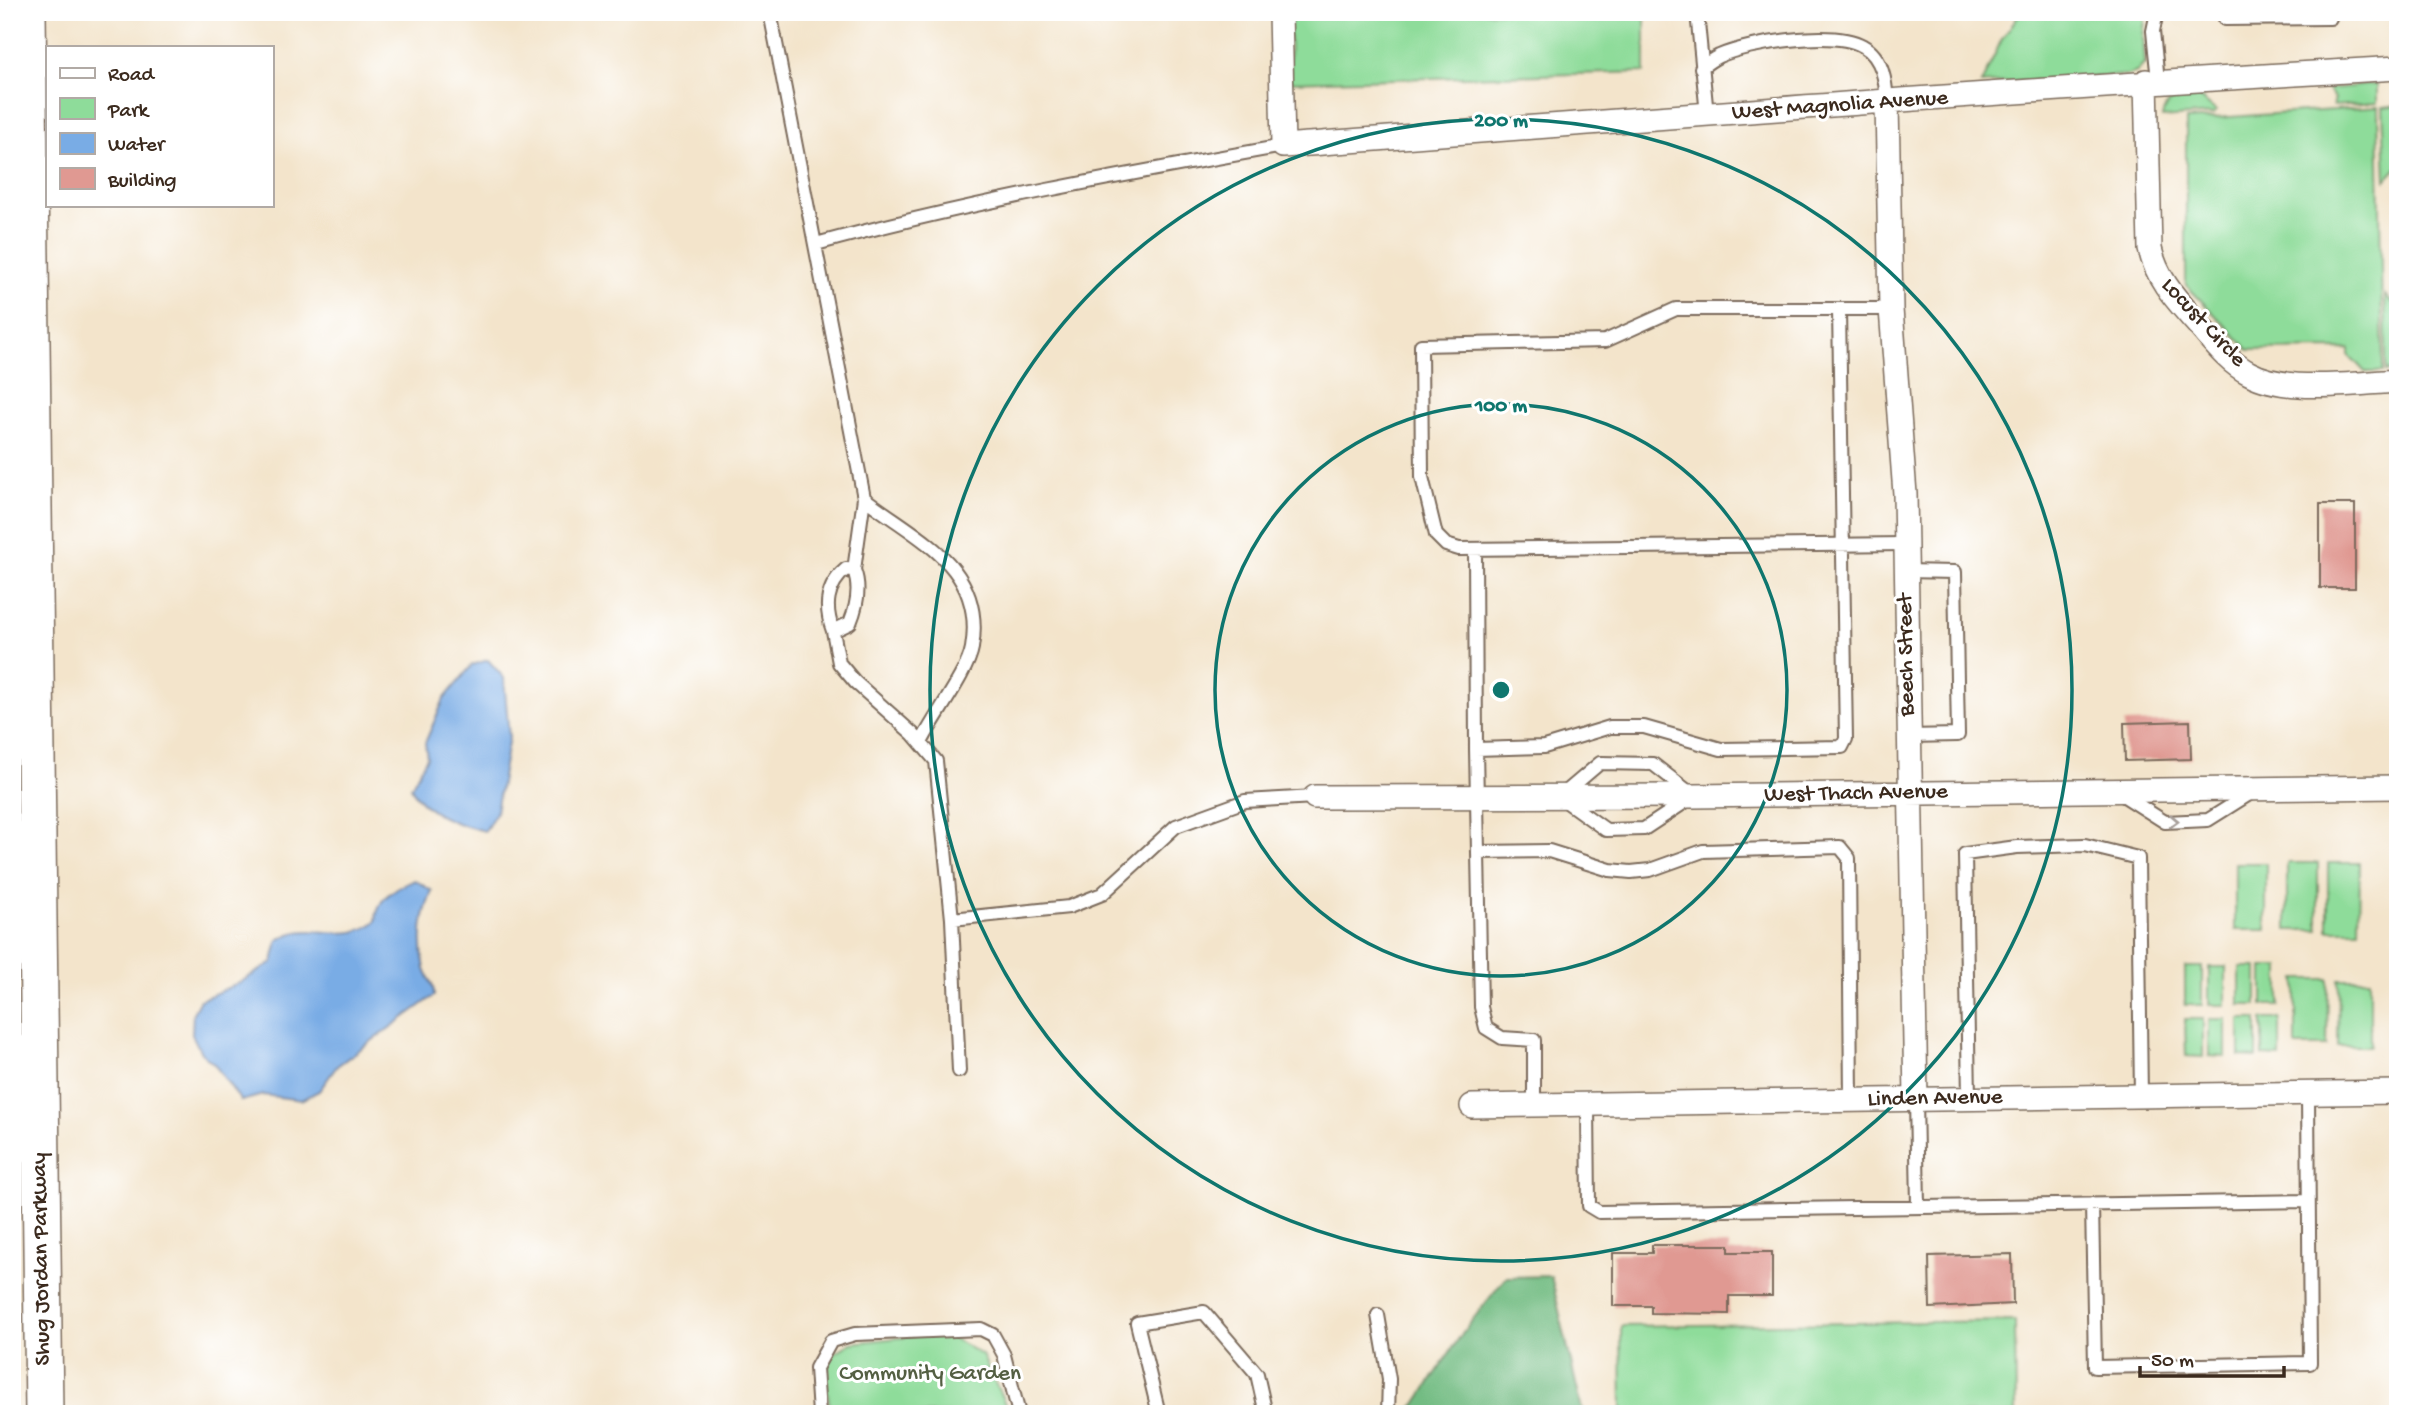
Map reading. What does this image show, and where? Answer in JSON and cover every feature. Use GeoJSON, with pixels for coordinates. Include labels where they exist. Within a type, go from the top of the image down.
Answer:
{"type":"FeatureCollection","features":[{"type":"Feature","properties":{"kind":"main road","name":"Shug Jordan Parkway"},"geometry":{"type":"LineString","coordinates":[[27,12],[44,1414]]}},
{"type":"Feature","properties":{"kind":"main road"},"geometry":{"type":"LineString","coordinates":[[12,1125],[39,1060]]}},
{"type":"Feature","properties":{"kind":"main road"},"geometry":{"type":"LineString","coordinates":[[12,1210],[30,1236],[43,1284]]}},
{"type":"Feature","properties":{"kind":"street"},"geometry":{"type":"LineString","coordinates":[[1280,12],[1283,146]]}},
{"type":"Feature","properties":{"kind":"street","name":"West Magnolia Avenue"},"geometry":{"type":"LineString","coordinates":[[1283,146],[1887,103],[2152,81],[2398,68]]}},
{"type":"Feature","properties":{"kind":"street","name":"Locust Circle"},"geometry":{"type":"LineString","coordinates":[[2152,81],[2150,249],[2155,271],[2169,291],[2229,359],[2268,382],[2315,384],[2398,381]]}},
{"type":"Feature","properties":{"kind":"street","name":"Beech Street"},"geometry":{"type":"LineString","coordinates":[[1887,103],[1891,309],[1905,494],[1916,1099]]}},
{"type":"Feature","properties":{"kind":"street","name":"West Thach Avenue"},"geometry":{"type":"LineString","coordinates":[[1315,797],[1693,796],[2398,787]]}},
{"type":"Feature","properties":{"kind":"street","name":"Linden Avenue"},"geometry":{"type":"LineString","coordinates":[[1472,1106],[2398,1092]]}},
{"type":"Feature","properties":{"kind":"lane"},"geometry":{"type":"LineString","coordinates":[[770,12],[864,498],[854,570],[858,581],[856,608],[850,623],[833,631]]}},
{"type":"Feature","properties":{"kind":"lane"},"geometry":{"type":"LineString","coordinates":[[1697,12],[1707,115]]}},
{"type":"Feature","properties":{"kind":"lane"},"geometry":{"type":"LineString","coordinates":[[2152,81],[2153,32],[2157,12]]}},
{"type":"Feature","properties":{"kind":"lane"},"geometry":{"type":"LineString","coordinates":[[2225,12],[2225,19],[2330,18],[2330,12]]}},
{"type":"Feature","properties":{"kind":"lane"},"geometry":{"type":"LineString","coordinates":[[1701,68],[1719,56],[1751,48],[1818,38],[1850,41],[1865,47],[1877,60],[1886,87],[1887,103]]}},
{"type":"Feature","properties":{"kind":"lane"},"geometry":{"type":"LineString","coordinates":[[816,244],[933,212],[1099,178],[1283,146]]}},
{"type":"Feature","properties":{"kind":"lane"},"geometry":{"type":"LineString","coordinates":[[1891,309],[1676,309],[1605,341],[1421,345],[1422,477],[1436,535],[1446,545],[1475,549],[1905,544]]}},
{"type":"Feature","properties":{"kind":"lane"},"geometry":{"type":"LineString","coordinates":[[1476,748],[1544,747],[1610,727],[1644,727],[1721,750],[1842,747],[1846,739],[1839,310]]}},
{"type":"Feature","properties":{"kind":"lane"},"geometry":{"type":"LineString","coordinates":[[864,498],[927,541],[952,564],[966,588],[971,612],[972,649],[921,743]]}},
{"type":"Feature","properties":{"kind":"lane"},"geometry":{"type":"LineString","coordinates":[[1475,549],[1480,1007],[1486,1028],[1502,1038],[1534,1040],[1534,1105]]}},
{"type":"Feature","properties":{"kind":"lane"},"geometry":{"type":"LineString","coordinates":[[854,570],[846,569],[835,578],[828,596],[828,617],[839,663],[936,761],[952,919],[959,1071]]}},
{"type":"Feature","properties":{"kind":"lane"},"geometry":{"type":"LineString","coordinates":[[1905,571],[1955,572],[1958,708],[1958,735],[1908,736]]}},
{"type":"Feature","properties":{"kind":"lane"},"geometry":{"type":"LineString","coordinates":[[1600,763],[1653,764],[1693,796],[1644,829],[1606,830],[1560,797],[1600,763]]}},
{"type":"Feature","properties":{"kind":"lane"},"geometry":{"type":"LineString","coordinates":[[2114,790],[2165,822],[2208,820],[2260,788]]}},
{"type":"Feature","properties":{"kind":"lane"},"geometry":{"type":"LineString","coordinates":[[952,919],[1069,907],[1102,894],[1176,825],[1245,802],[1315,797]]}},
{"type":"Feature","properties":{"kind":"lane"},"geometry":{"type":"LineString","coordinates":[[1969,1099],[1965,854],[2017,847],[2085,845],[2138,858],[2141,1097]]}},
{"type":"Feature","properties":{"kind":"lane"},"geometry":{"type":"LineString","coordinates":[[1478,852],[1549,851],[1610,870],[1631,872],[1650,870],[1703,850],[1840,847],[1849,858],[1851,1100]]}},
{"type":"Feature","properties":{"kind":"lane"},"geometry":{"type":"LineString","coordinates":[[2092,1204],[2095,1367],[2310,1363],[2308,1094]]}},
{"type":"Feature","properties":{"kind":"lane","name":"Beech Street"},"geometry":{"type":"LineString","coordinates":[[1916,1099],[1918,1206]]}},
{"type":"Feature","properties":{"kind":"lane"},"geometry":{"type":"LineString","coordinates":[[1588,1105],[1589,1206],[1599,1212],[2308,1201]]}},
{"type":"Feature","properties":{"kind":"lane"},"geometry":{"type":"LineString","coordinates":[[1159,1414],[1138,1323],[1204,1312],[1257,1374],[1266,1414]]}},
{"type":"Feature","properties":{"kind":"lane"},"geometry":{"type":"LineString","coordinates":[[1378,1315],[1389,1379],[1388,1414]]}},
{"type":"Feature","properties":{"kind":"lane"},"geometry":{"type":"LineString","coordinates":[[819,1414],[816,1368],[831,1341],[855,1334],[929,1334],[964,1329],[981,1329],[993,1335],[1004,1355],[1019,1414]]}},
{"type":"Feature","properties":{"kind":"green space"},"geometry":{"type":"Polygon","coordinates":[[[1289,12],[1645,12],[1645,72],[1290,82],[1289,12]]]}},
{"type":"Feature","properties":{"kind":"green space"},"geometry":{"type":"Polygon","coordinates":[[[2021,12],[2146,12],[2143,37],[2145,63],[2137,72],[2129,75],[1981,84],[2002,39],[2021,12]]]}},
{"type":"Feature","properties":{"kind":"green space"},"geometry":{"type":"Polygon","coordinates":[[[2377,84],[2377,103],[2333,106],[2335,98],[2327,89],[2377,84]]]}},
{"type":"Feature","properties":{"kind":"green space"},"geometry":{"type":"Polygon","coordinates":[[[2199,97],[2216,111],[2214,114],[2162,118],[2163,111],[2170,102],[2180,98],[2199,97]]]}},
{"type":"Feature","properties":{"kind":"green space"},"geometry":{"type":"Polygon","coordinates":[[[2398,105],[2398,167],[2386,180],[2383,107],[2398,105]]]}},
{"type":"Feature","properties":{"kind":"green space"},"geometry":{"type":"Polygon","coordinates":[[[2378,107],[2383,372],[2365,372],[2349,355],[2349,349],[2249,350],[2186,285],[2186,120],[2378,107]]]}},
{"type":"Feature","properties":{"kind":"green space"},"geometry":{"type":"Polygon","coordinates":[[[2385,295],[2392,303],[2398,299],[2398,367],[2386,372],[2385,295]]]}},
{"type":"Feature","properties":{"kind":"green space"},"geometry":{"type":"Polygon","coordinates":[[[2235,863],[2266,863],[2266,930],[2235,930],[2235,863]]]}},
{"type":"Feature","properties":{"kind":"green space"},"geometry":{"type":"Polygon","coordinates":[[[2287,863],[2318,863],[2318,930],[2287,930],[2287,863]]]}},
{"type":"Feature","properties":{"kind":"green space"},"geometry":{"type":"Polygon","coordinates":[[[2328,863],[2360,863],[2359,930],[2328,930],[2328,863]]]}},
{"type":"Feature","properties":{"kind":"green space"},"geometry":{"type":"Polygon","coordinates":[[[2185,967],[2202,967],[2202,1005],[2185,1005],[2185,967]]]}},
{"type":"Feature","properties":{"kind":"green space"},"geometry":{"type":"Polygon","coordinates":[[[2209,967],[2226,967],[2226,1005],[2209,1005],[2209,967]]]}},
{"type":"Feature","properties":{"kind":"green space"},"geometry":{"type":"Polygon","coordinates":[[[2240,967],[2257,967],[2257,1005],[2240,1005],[2240,967]]]}},
{"type":"Feature","properties":{"kind":"green space"},"geometry":{"type":"Polygon","coordinates":[[[2263,967],[2280,967],[2280,1005],[2263,1005],[2263,967]]]}},
{"type":"Feature","properties":{"kind":"green space"},"geometry":{"type":"Polygon","coordinates":[[[2296,979],[2328,979],[2327,1046],[2296,1046],[2296,979]]]}},
{"type":"Feature","properties":{"kind":"green space"},"geometry":{"type":"Polygon","coordinates":[[[2339,979],[2370,979],[2370,1046],[2338,1046],[2339,979]]]}},
{"type":"Feature","properties":{"kind":"green space"},"geometry":{"type":"Polygon","coordinates":[[[2185,1019],[2203,1019],[2203,1057],[2186,1056],[2185,1019]]]}},
{"type":"Feature","properties":{"kind":"green space"},"geometry":{"type":"Polygon","coordinates":[[[2209,1019],[2226,1019],[2226,1057],[2209,1056],[2209,1019]]]}},
{"type":"Feature","properties":{"kind":"green space"},"geometry":{"type":"Polygon","coordinates":[[[2240,1019],[2257,1019],[2257,1057],[2240,1056],[2240,1019]]]}},
{"type":"Feature","properties":{"kind":"green space"},"geometry":{"type":"Polygon","coordinates":[[[2263,1019],[2280,1019],[2280,1057],[2263,1056],[2263,1019]]]}},
{"type":"Feature","properties":{"kind":"green space"},"geometry":{"type":"Polygon","coordinates":[[[1551,1276],[1583,1414],[1406,1414],[1416,1404],[1463,1332],[1506,1277],[1551,1276]]]}},
{"type":"Feature","properties":{"kind":"green space"},"geometry":{"type":"Polygon","coordinates":[[[2015,1321],[2016,1414],[1622,1414],[1621,1326],[2015,1321]]]}},
{"type":"Feature","properties":{"kind":"green space","name":"Community Garden"},"geometry":{"type":"Polygon","coordinates":[[[944,1333],[982,1355],[1010,1414],[831,1414],[825,1378],[831,1355],[851,1343],[944,1333]]]}},
{"type":"Feature","properties":{"kind":"water"},"geometry":{"type":"Polygon","coordinates":[[[488,660],[504,678],[509,737],[496,812],[485,831],[443,817],[424,804],[411,787],[427,757],[425,743],[444,699],[472,665],[488,660]]]}},
{"type":"Feature","properties":{"kind":"water"},"geometry":{"type":"Polygon","coordinates":[[[415,880],[432,891],[423,920],[422,949],[434,996],[337,1066],[319,1091],[301,1100],[263,1095],[241,1101],[214,1064],[201,1053],[192,1034],[193,1013],[200,1000],[239,983],[273,962],[278,940],[289,934],[303,931],[345,933],[366,928],[376,921],[379,906],[388,895],[415,880]]]}},
{"type":"Feature","properties":{"kind":"building"},"geometry":{"type":"Polygon","coordinates":[[[2320,504],[2355,504],[2355,588],[2320,588],[2320,504]]]}},
{"type":"Feature","properties":{"kind":"building"},"geometry":{"type":"Polygon","coordinates":[[[2190,721],[2191,759],[2125,761],[2124,723],[2190,721]]]}},
{"type":"Feature","properties":{"kind":"building"},"geometry":{"type":"Polygon","coordinates":[[[1652,1245],[1729,1245],[1729,1252],[1772,1252],[1772,1296],[1729,1296],[1729,1314],[1651,1313],[1651,1306],[1613,1306],[1613,1253],[1652,1253],[1652,1245]]]}},
{"type":"Feature","properties":{"kind":"building"},"geometry":{"type":"Polygon","coordinates":[[[2012,1254],[2013,1304],[1930,1308],[1929,1256],[2012,1254]]]}}]}
